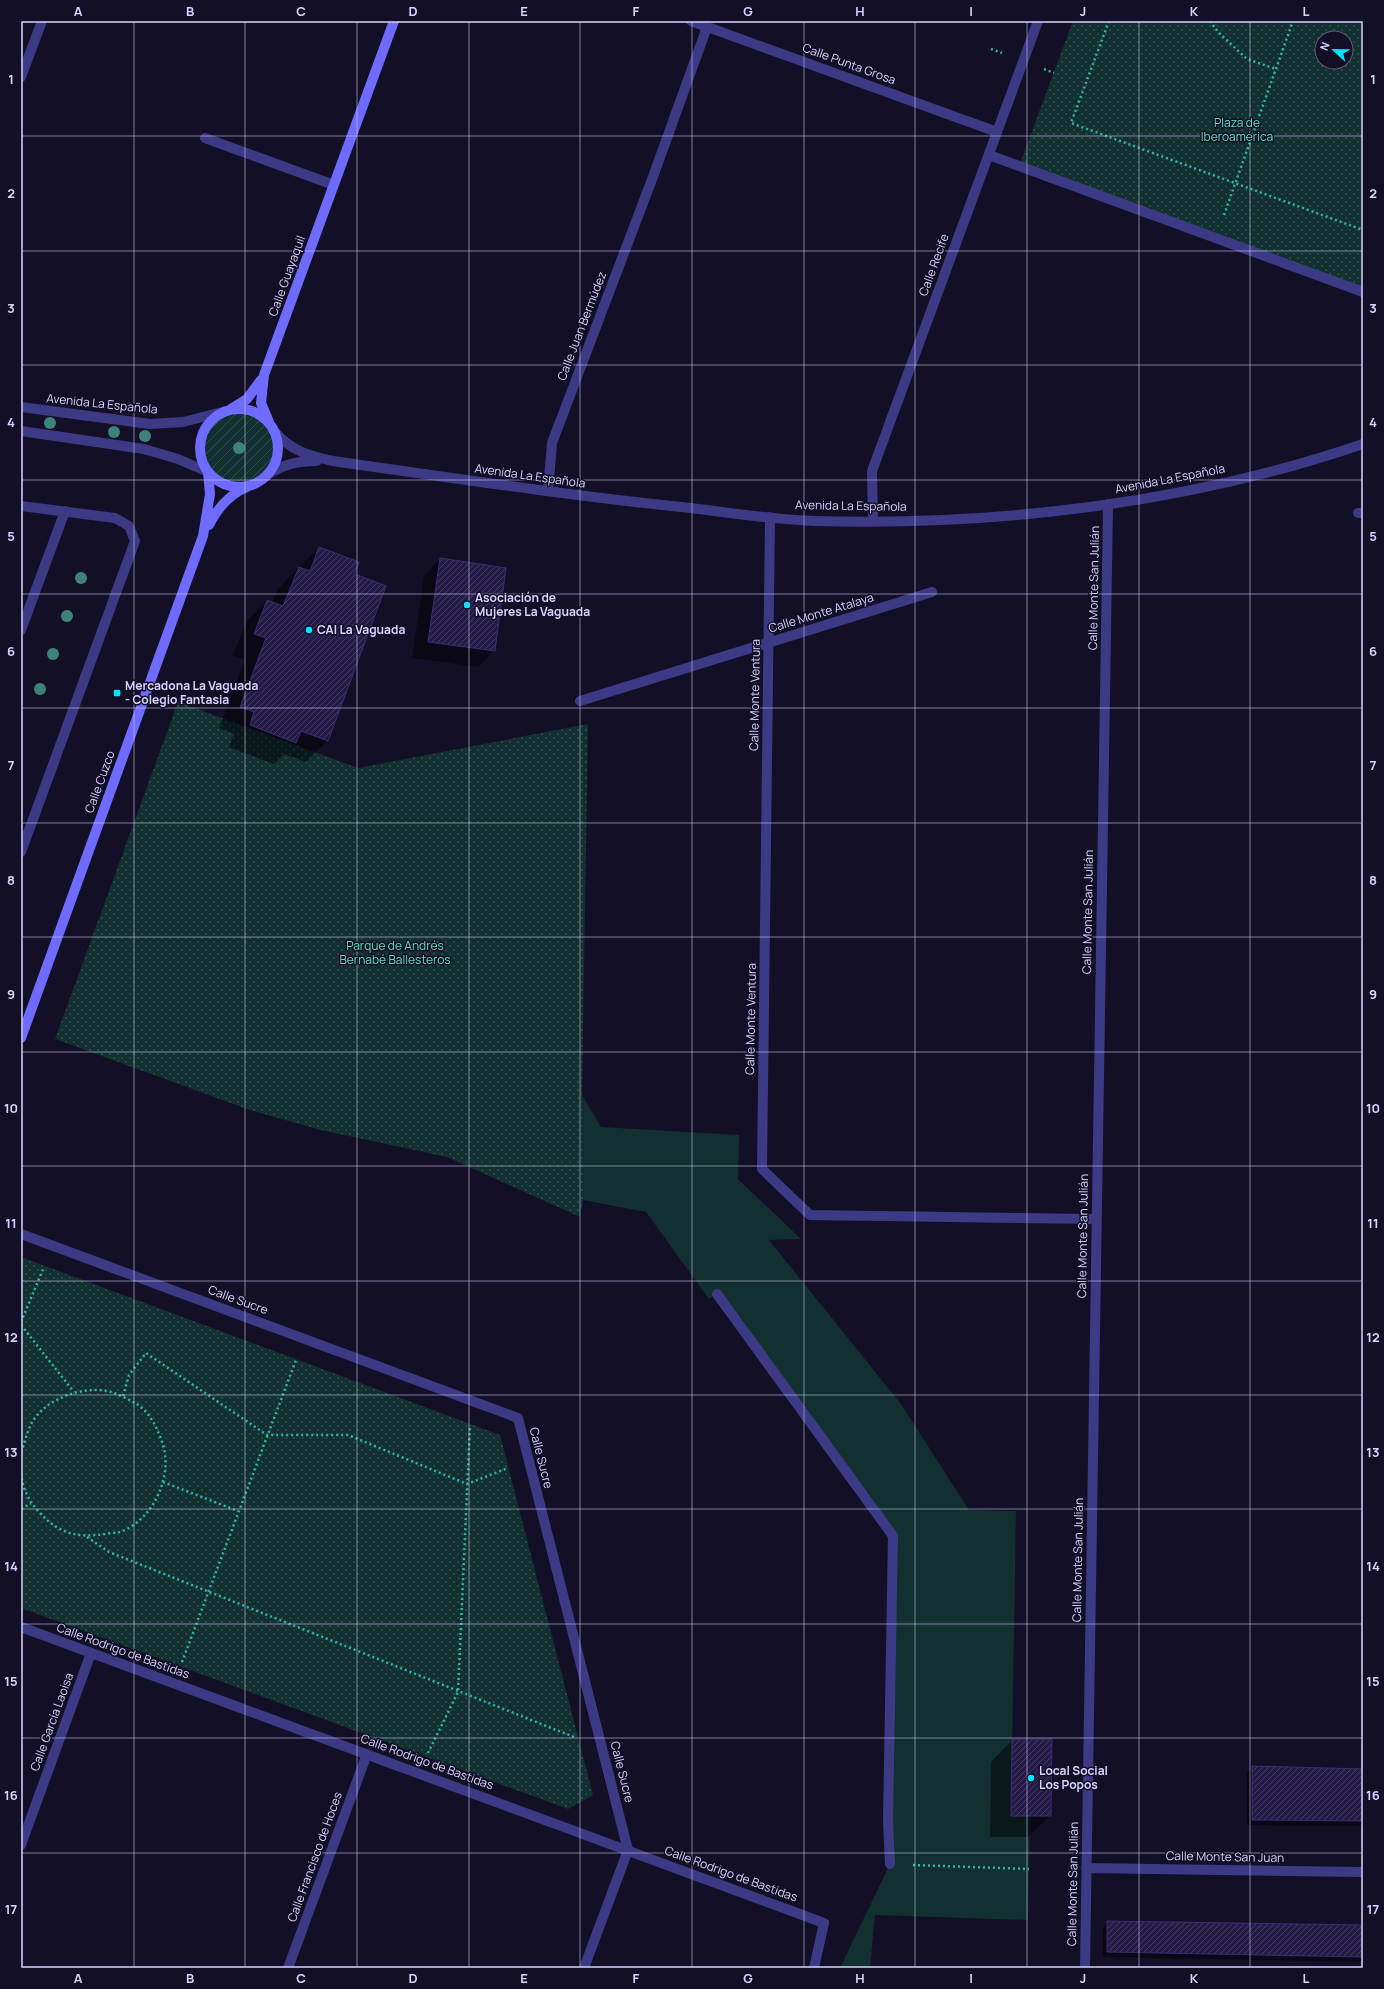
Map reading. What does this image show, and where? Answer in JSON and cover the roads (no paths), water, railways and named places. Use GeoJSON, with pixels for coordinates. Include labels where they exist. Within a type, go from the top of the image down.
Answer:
{"type":"FeatureCollection","features":[{"type":"Feature","properties":{"kind":"main road","name":"Calle Guayaquil"},"geometry":{"type":"LineString","coordinates":[[269,422],[261,403],[264,375],[394,21]]}},
{"type":"Feature","properties":{"kind":"main road","name":"Calle Guayaquil"},"geometry":{"type":"LineString","coordinates":[[226,411],[247,399],[264,375]]}},
{"type":"Feature","properties":{"kind":"main road"},"geometry":{"type":"LineString","coordinates":[[238,408],[260,414],[269,422],[275,432],[278,443],[274,466],[267,475],[257,483],[246,486],[224,484],[208,472],[203,462],[200,450],[201,437],[207,425],[216,416],[226,411],[238,408]]}},
{"type":"Feature","properties":{"kind":"main road","name":"Calle Cuzco"},"geometry":{"type":"LineString","coordinates":[[203,536],[210,494],[208,472]]}},
{"type":"Feature","properties":{"kind":"main road","name":"Calle Cuzco"},"geometry":{"type":"LineString","coordinates":[[21,1038],[25,1014],[203,536],[221,506],[241,489],[257,483]]}},
{"type":"Feature","properties":{"kind":"street"},"geometry":{"type":"LineString","coordinates":[[21,77],[42,21]]}},
{"type":"Feature","properties":{"kind":"street","name":"Calle Punta Grosa"},"geometry":{"type":"LineString","coordinates":[[691,21],[997,132]]}},
{"type":"Feature","properties":{"kind":"street","name":"Calle Recife"},"geometry":{"type":"LineString","coordinates":[[873,521],[872,471],[1038,21]]}},
{"type":"Feature","properties":{"kind":"street","name":"Calle Juan Bermúdez"},"geometry":{"type":"LineString","coordinates":[[548,491],[552,443],[708,27]]}},
{"type":"Feature","properties":{"kind":"street"},"geometry":{"type":"LineString","coordinates":[[205,138],[334,185]]}},
{"type":"Feature","properties":{"kind":"street"},"geometry":{"type":"LineString","coordinates":[[989,155],[1363,292]]}},
{"type":"Feature","properties":{"kind":"street","name":"Avenida La Española"},"geometry":{"type":"LineString","coordinates":[[21,407],[150,424],[183,422],[226,411]]}},
{"type":"Feature","properties":{"kind":"street"},"geometry":{"type":"LineString","coordinates":[[21,431],[144,449],[178,458],[208,472]]}},
{"type":"Feature","properties":{"kind":"street","name":"Avenida La Española"},"geometry":{"type":"LineString","coordinates":[[275,432],[283,441],[304,454],[333,461],[594,498],[814,522],[873,521],[1021,514],[1108,504],[1159,496],[1237,480],[1314,460],[1363,444]]}},
{"type":"Feature","properties":{"kind":"street","name":"Avenida La Española"},"geometry":{"type":"LineString","coordinates":[[267,475],[279,467],[291,462],[333,461]]}},
{"type":"Feature","properties":{"kind":"street","name":"Calle Monte San Julián"},"geometry":{"type":"LineString","coordinates":[[1085,1968],[1108,504]]}},
{"type":"Feature","properties":{"kind":"street"},"geometry":{"type":"LineString","coordinates":[[21,506],[115,518],[129,526],[135,542],[21,852]]}},
{"type":"Feature","properties":{"kind":"street"},"geometry":{"type":"LineString","coordinates":[[21,630],[64,511]]}},
{"type":"Feature","properties":{"kind":"street","name":"Calle Monte Ventura"},"geometry":{"type":"LineString","coordinates":[[770,517],[762,1169],[810,1215],[1096,1219]]}},
{"type":"Feature","properties":{"kind":"street","name":"Calle Monte Atalaya"},"geometry":{"type":"LineString","coordinates":[[580,701],[932,592]]}},
{"type":"Feature","properties":{"kind":"street","name":"Calle Sucre"},"geometry":{"type":"LineString","coordinates":[[21,1234],[518,1418],[628,1850]]}},
{"type":"Feature","properties":{"kind":"street"},"geometry":{"type":"LineString","coordinates":[[717,1294],[894,1536],[888,1820],[890,1864]]}},
{"type":"Feature","properties":{"kind":"street","name":"Calle Rodrigo de Bastidas"},"geometry":{"type":"LineString","coordinates":[[21,1627],[824,1923],[814,1968]]}},
{"type":"Feature","properties":{"kind":"street","name":"Calle García Laoisa"},"geometry":{"type":"LineString","coordinates":[[21,1845],[91,1653]]}},
{"type":"Feature","properties":{"kind":"street","name":"Calle Francisco de Hoces"},"geometry":{"type":"LineString","coordinates":[[288,1968],[366,1754]]}},
{"type":"Feature","properties":{"kind":"street"},"geometry":{"type":"LineString","coordinates":[[584,1968],[628,1850]]}},
{"type":"Feature","properties":{"kind":"street","name":"Calle Monte San Juan"},"geometry":{"type":"LineString","coordinates":[[1086,1868],[1363,1872]]}},
{"type":"Feature","properties":{"kind":"place","name":"Asociación de Mujeres La Vaguada"},"geometry":{"type":"Point","coordinates":[467,605]}},
{"type":"Feature","properties":{"kind":"place","name":"CAI La Vaguada"},"geometry":{"type":"Point","coordinates":[309,630]}},
{"type":"Feature","properties":{"kind":"place","name":"Mercadona La Vaguada - Colegio Fantasia"},"geometry":{"type":"Point","coordinates":[117,693]}},
{"type":"Feature","properties":{"kind":"place","name":"Local Social Los Popos"},"geometry":{"type":"Point","coordinates":[1031,1778]}},
{"type":"Feature","properties":{"kind":"park label","name":"Plaza de Iberoamérica"},"geometry":{"type":"Point","coordinates":[1237,130]}},
{"type":"Feature","properties":{"kind":"park label","name":"Parque de Andrés Bernabé Ballesteros"},"geometry":{"type":"Point","coordinates":[395,953]}}]}
